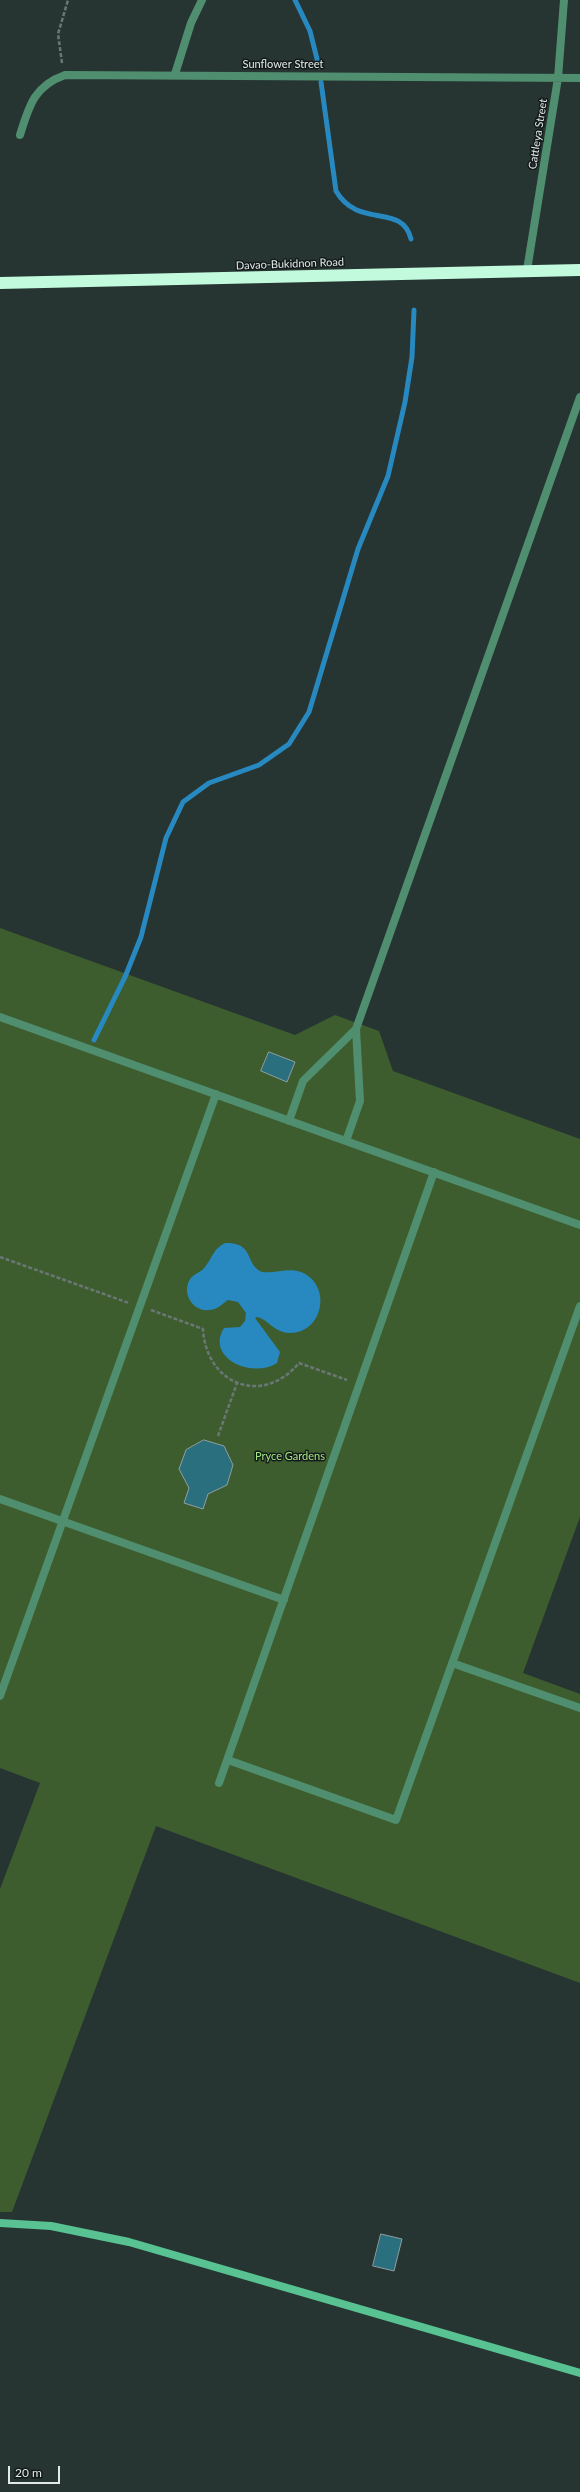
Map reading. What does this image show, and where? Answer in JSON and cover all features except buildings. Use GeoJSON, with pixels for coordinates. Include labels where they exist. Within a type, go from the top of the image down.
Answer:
{"type":"FeatureCollection","features":[{"type":"Feature","properties":{"kind":"highway","name":"Davao-Bukidnon Road"},"geometry":{"type":"LineString","coordinates":[[0,283],[580,270]]}},
{"type":"Feature","properties":{"kind":"street"},"geometry":{"type":"LineString","coordinates":[[175,74],[191,23],[202,0]]}},
{"type":"Feature","properties":{"kind":"street","name":"Cattleya Street"},"geometry":{"type":"LineString","coordinates":[[527,270],[558,78],[564,0]]}},
{"type":"Feature","properties":{"kind":"street","name":"Sunflower Street"},"geometry":{"type":"LineString","coordinates":[[20,135],[27,112],[37,93],[50,81],[66,75],[175,74],[580,78]]}},
{"type":"Feature","properties":{"kind":"street"},"geometry":{"type":"LineString","coordinates":[[346,1141],[360,1101],[356,1029],[580,397]]}},
{"type":"Feature","properties":{"kind":"street"},"geometry":{"type":"LineString","coordinates":[[0,1017],[580,1225]]}},
{"type":"Feature","properties":{"kind":"street"},"geometry":{"type":"LineString","coordinates":[[289,1121],[303,1081],[356,1029]]}},
{"type":"Feature","properties":{"kind":"street"},"geometry":{"type":"LineString","coordinates":[[0,1696],[216,1094]]}},
{"type":"Feature","properties":{"kind":"street"},"geometry":{"type":"LineString","coordinates":[[219,1783],[434,1172]]}},
{"type":"Feature","properties":{"kind":"street"},"geometry":{"type":"LineString","coordinates":[[228,1760],[396,1820],[580,1306]]}},
{"type":"Feature","properties":{"kind":"street"},"geometry":{"type":"LineString","coordinates":[[0,1499],[284,1600]]}},
{"type":"Feature","properties":{"kind":"street"},"geometry":{"type":"LineString","coordinates":[[452,1663],[580,1708]]}},
{"type":"Feature","properties":{"kind":"street"},"geometry":{"type":"LineString","coordinates":[[0,2223],[51,2226],[129,2242],[580,2373]]}},
{"type":"Feature","properties":{"kind":"path"},"geometry":{"type":"LineString","coordinates":[[66,75],[58,45],[58,34],[68,0]]}},
{"type":"Feature","properties":{"kind":"path"},"geometry":{"type":"LineString","coordinates":[[0,1257],[203,1329],[208,1356],[215,1367],[238,1383],[249,1386],[271,1384],[287,1375],[299,1363],[359,1384]]}},
{"type":"Feature","properties":{"kind":"path"},"geometry":{"type":"LineString","coordinates":[[218,1436],[238,1383]]}},
{"type":"Feature","properties":{"kind":"green space","name":"Pryce Gardens"},"geometry":{"type":"Polygon","coordinates":[[[0,928],[295,1035],[335,1015],[379,1031],[393,1071],[580,1139],[580,1517],[523,1673],[580,1694],[580,1983],[156,1826],[12,2212],[0,2212],[0,1889],[40,1783],[0,1768],[0,928]]]}},
{"type":"Feature","properties":{"kind":"water"},"geometry":{"type":"Polygon","coordinates":[[[225,1243],[241,1246],[248,1254],[256,1268],[262,1272],[292,1270],[301,1272],[311,1278],[317,1287],[320,1297],[320,1308],[316,1318],[310,1326],[301,1331],[289,1333],[283,1332],[261,1318],[255,1318],[280,1352],[277,1363],[267,1367],[244,1367],[234,1363],[226,1356],[221,1348],[220,1339],[224,1328],[240,1327],[245,1321],[246,1313],[238,1302],[228,1300],[214,1309],[204,1310],[194,1305],[188,1297],[187,1286],[191,1278],[203,1269],[221,1245],[225,1243]]]}},
{"type":"Feature","properties":{"kind":"waterway"},"geometry":{"type":"LineString","coordinates":[[295,0],[310,31],[319,67]]}},
{"type":"Feature","properties":{"kind":"waterway"},"geometry":{"type":"LineString","coordinates":[[321,82],[336,191],[345,203],[356,210],[399,221],[406,228],[411,239]]}},
{"type":"Feature","properties":{"kind":"waterway"},"geometry":{"type":"LineString","coordinates":[[94,1040],[125,977],[141,937],[166,838],[183,802],[209,783],[259,765],[289,744],[309,712],[358,549],[388,476],[405,402],[412,357],[414,310]]}}]}
